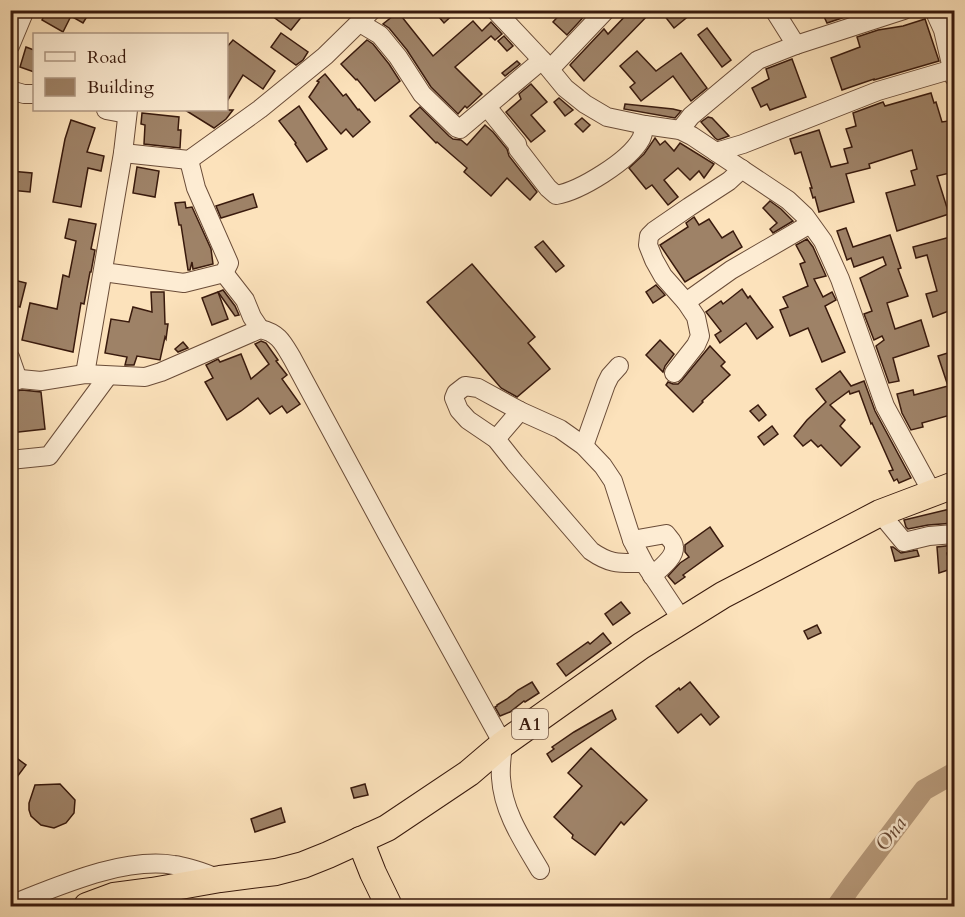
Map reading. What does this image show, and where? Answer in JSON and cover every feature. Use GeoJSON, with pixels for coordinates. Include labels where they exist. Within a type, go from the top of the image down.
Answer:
{"type":"FeatureCollection","features":[{"type":"Feature","properties":{"kind":"highway","name":"A1"},"geometry":{"type":"LineString","coordinates":[[87,906],[114,896],[276,872],[303,865],[387,828],[469,773],[503,744],[681,620],[732,590],[880,513],[944,489]]}},
{"type":"Feature","properties":{"kind":"highway"},"geometry":{"type":"LineString","coordinates":[[360,840],[389,906]]}},
{"type":"Feature","properties":{"kind":"street"},"geometry":{"type":"LineString","coordinates":[[495,10],[546,64],[565,88],[585,104],[607,117],[680,130],[692,136],[788,200],[805,216],[823,241],[840,279],[885,406],[899,435],[944,489]]}},
{"type":"Feature","properties":{"kind":"street"},"geometry":{"type":"LineString","coordinates":[[123,153],[189,160],[268,103],[325,56],[366,17],[398,57],[422,94],[460,129],[546,64],[606,10]]}},
{"type":"Feature","properties":{"kind":"street"},"geometry":{"type":"LineString","coordinates":[[774,10],[796,45]]}},
{"type":"Feature","properties":{"kind":"street"},"geometry":{"type":"LineString","coordinates":[[680,130],[691,116],[758,60],[796,45],[904,10]]}},
{"type":"Feature","properties":{"kind":"street"},"geometry":{"type":"LineString","coordinates":[[716,152],[743,144],[878,91],[954,73],[943,30],[934,10]]}},
{"type":"Feature","properties":{"kind":"street"},"geometry":{"type":"LineString","coordinates":[[10,46],[19,15]]}},
{"type":"Feature","properties":{"kind":"street"},"geometry":{"type":"LineString","coordinates":[[10,90],[33,94]]}},
{"type":"Feature","properties":{"kind":"street"},"geometry":{"type":"LineString","coordinates":[[487,107],[556,195],[568,193],[611,169],[641,139],[645,125]]}},
{"type":"Feature","properties":{"kind":"street"},"geometry":{"type":"LineString","coordinates":[[85,374],[123,153],[127,112]]}},
{"type":"Feature","properties":{"kind":"street"},"geometry":{"type":"LineString","coordinates":[[189,160],[195,188],[228,263],[224,273]]}},
{"type":"Feature","properties":{"kind":"street"},"geometry":{"type":"LineString","coordinates":[[674,373],[696,345],[700,336],[696,317],[663,276],[654,260],[648,244],[649,236],[729,181],[742,169]]}},
{"type":"Feature","properties":{"kind":"street"},"geometry":{"type":"LineString","coordinates":[[686,302],[731,270],[810,224]]}},
{"type":"Feature","properties":{"kind":"street"},"geometry":{"type":"LineString","coordinates":[[103,272],[184,283],[224,273]]}},
{"type":"Feature","properties":{"kind":"street"},"geometry":{"type":"LineString","coordinates":[[224,273],[245,300],[260,329]]}},
{"type":"Feature","properties":{"kind":"street"},"geometry":{"type":"LineString","coordinates":[[10,357],[14,379],[41,381],[85,374],[145,376],[161,372],[260,329],[271,332],[281,340],[503,744],[501,778],[504,799],[513,822],[540,870]]}},
{"type":"Feature","properties":{"kind":"street"},"geometry":{"type":"LineString","coordinates":[[584,446],[606,384],[619,366]]}},
{"type":"Feature","properties":{"kind":"street"},"geometry":{"type":"LineString","coordinates":[[10,460],[49,456],[108,376]]}},
{"type":"Feature","properties":{"kind":"street"},"geometry":{"type":"LineString","coordinates":[[632,540],[666,534],[675,550],[670,559],[648,570],[604,560],[591,550],[496,439],[468,420],[459,410],[454,398],[456,393],[465,386],[478,388],[560,429],[584,446],[603,466],[613,481],[632,540],[648,570],[681,620]]}},
{"type":"Feature","properties":{"kind":"street"},"geometry":{"type":"LineString","coordinates":[[496,439],[520,411]]}},
{"type":"Feature","properties":{"kind":"street"},"geometry":{"type":"LineString","coordinates":[[880,513],[904,542],[929,536],[954,534]]}},
{"type":"Feature","properties":{"kind":"street"},"geometry":{"type":"LineString","coordinates":[[10,906],[56,886],[99,872],[146,864],[174,865],[220,879]]}},
{"type":"Feature","properties":{"kind":"building"},"geometry":{"type":"Polygon","coordinates":[[[47,10],[91,10],[83,23],[71,16],[63,32],[42,20],[47,10]]]}},
{"type":"Feature","properties":{"kind":"building"},"geometry":{"type":"Polygon","coordinates":[[[264,10],[307,10],[291,30],[264,10]]]}},
{"type":"Feature","properties":{"kind":"building"},"geometry":{"type":"Polygon","coordinates":[[[433,10],[458,10],[444,23],[433,10]]]}},
{"type":"Feature","properties":{"kind":"building"},"geometry":{"type":"Polygon","coordinates":[[[564,10],[590,10],[567,35],[553,22],[564,10]]]}},
{"type":"Feature","properties":{"kind":"building"},"geometry":{"type":"Polygon","coordinates":[[[631,10],[653,10],[584,81],[570,65],[604,29],[608,34],[631,10]]]}},
{"type":"Feature","properties":{"kind":"building"},"geometry":{"type":"Polygon","coordinates":[[[660,10],[696,10],[674,28],[660,10]]]}},
{"type":"Feature","properties":{"kind":"building"},"geometry":{"type":"Polygon","coordinates":[[[821,10],[858,10],[827,23],[821,10]]]}},
{"type":"Feature","properties":{"kind":"building"},"geometry":{"type":"Polygon","coordinates":[[[398,12],[433,56],[473,21],[482,31],[491,22],[502,34],[495,40],[491,36],[455,67],[482,94],[458,114],[431,87],[407,50],[383,24],[398,12]]]}},
{"type":"Feature","properties":{"kind":"building"},"geometry":{"type":"Polygon","coordinates":[[[925,19],[939,61],[842,90],[831,58],[860,47],[857,37],[925,19]]]}},
{"type":"Feature","properties":{"kind":"building"},"geometry":{"type":"Polygon","coordinates":[[[707,28],[731,60],[722,67],[698,35],[707,28]]]}},
{"type":"Feature","properties":{"kind":"building"},"geometry":{"type":"Polygon","coordinates":[[[281,33],[308,52],[296,65],[271,47],[281,33]]]}},
{"type":"Feature","properties":{"kind":"building"},"geometry":{"type":"Polygon","coordinates":[[[504,36],[513,46],[507,51],[498,41],[504,36]]]}},
{"type":"Feature","properties":{"kind":"building"},"geometry":{"type":"Polygon","coordinates":[[[233,40],[275,71],[263,89],[243,75],[228,100],[228,46],[233,40]]]}},
{"type":"Feature","properties":{"kind":"building"},"geometry":{"type":"Polygon","coordinates":[[[367,40],[373,44],[400,81],[375,101],[341,64],[367,40]]]}},
{"type":"Feature","properties":{"kind":"building"},"geometry":{"type":"Polygon","coordinates":[[[26,47],[33,50],[33,72],[20,67],[26,47]]]}},
{"type":"Feature","properties":{"kind":"building"},"geometry":{"type":"Polygon","coordinates":[[[637,51],[656,71],[681,53],[707,88],[691,101],[673,76],[641,101],[630,87],[635,83],[620,66],[637,51]]]}},
{"type":"Feature","properties":{"kind":"building"},"geometry":{"type":"Polygon","coordinates":[[[792,59],[806,97],[770,110],[767,104],[761,107],[752,88],[769,79],[766,69],[792,59]]]}},
{"type":"Feature","properties":{"kind":"building"},"geometry":{"type":"Polygon","coordinates":[[[517,61],[520,64],[505,76],[502,73],[517,61]]]}},
{"type":"Feature","properties":{"kind":"building"},"geometry":{"type":"Polygon","coordinates":[[[325,74],[343,96],[346,94],[370,122],[353,137],[346,129],[341,134],[309,97],[319,82],[317,81],[325,74]]]}},
{"type":"Feature","properties":{"kind":"building"},"geometry":{"type":"Polygon","coordinates":[[[531,84],[547,102],[531,115],[545,131],[531,142],[506,112],[521,99],[519,94],[531,84]]]}},
{"type":"Feature","properties":{"kind":"building"},"geometry":{"type":"Polygon","coordinates":[[[931,93],[942,122],[948,121],[954,145],[954,172],[937,176],[949,214],[897,231],[886,193],[915,185],[911,171],[917,169],[912,150],[869,164],[870,168],[846,174],[854,202],[819,212],[801,152],[795,154],[790,139],[819,130],[831,167],[848,163],[844,149],[852,147],[846,129],[856,126],[853,113],[883,102],[885,106],[931,93]]]}},
{"type":"Feature","properties":{"kind":"building"},"geometry":{"type":"Polygon","coordinates":[[[559,98],[573,110],[565,116],[554,102],[559,98]]]}},
{"type":"Feature","properties":{"kind":"building"},"geometry":{"type":"Polygon","coordinates":[[[625,104],[681,111],[675,118],[624,109],[625,104]]]}},
{"type":"Feature","properties":{"kind":"building"},"geometry":{"type":"Polygon","coordinates":[[[299,106],[327,149],[307,162],[279,121],[299,106]]]}},
{"type":"Feature","properties":{"kind":"building"},"geometry":{"type":"Polygon","coordinates":[[[420,107],[449,136],[467,145],[485,125],[507,149],[509,156],[537,192],[530,200],[507,178],[491,196],[464,172],[467,168],[436,143],[410,116],[420,107]]]}},
{"type":"Feature","properties":{"kind":"building"},"geometry":{"type":"Polygon","coordinates":[[[233,110],[214,128],[187,111],[233,110]]]}},
{"type":"Feature","properties":{"kind":"building"},"geometry":{"type":"Polygon","coordinates":[[[142,113],[179,117],[180,148],[144,144],[145,125],[141,124],[142,113]]]}},
{"type":"Feature","properties":{"kind":"building"},"geometry":{"type":"Polygon","coordinates":[[[708,117],[712,118],[729,136],[718,140],[715,138],[701,122],[708,117]]]}},
{"type":"Feature","properties":{"kind":"building"},"geometry":{"type":"Polygon","coordinates":[[[582,118],[590,125],[583,132],[575,124],[582,118]]]}},
{"type":"Feature","properties":{"kind":"building"},"geometry":{"type":"Polygon","coordinates":[[[71,120],[95,128],[87,152],[104,156],[101,171],[88,168],[81,207],[53,202],[71,120]]]}},
{"type":"Feature","properties":{"kind":"building"},"geometry":{"type":"Polygon","coordinates":[[[655,138],[660,145],[665,141],[674,151],[680,143],[714,164],[704,178],[699,171],[690,180],[678,168],[664,180],[678,197],[668,205],[652,185],[646,189],[629,168],[644,154],[655,138]]]}},
{"type":"Feature","properties":{"kind":"building"},"geometry":{"type":"Polygon","coordinates":[[[137,167],[159,171],[155,197],[133,193],[137,167]]]}},
{"type":"Feature","properties":{"kind":"building"},"geometry":{"type":"Polygon","coordinates":[[[10,171],[32,173],[30,192],[10,190],[10,171]]]}},
{"type":"Feature","properties":{"kind":"building"},"geometry":{"type":"Polygon","coordinates":[[[253,194],[257,207],[221,218],[216,206],[253,194]]]}},
{"type":"Feature","properties":{"kind":"building"},"geometry":{"type":"Polygon","coordinates":[[[770,201],[793,221],[773,233],[770,229],[777,223],[763,208],[770,201]]]}},
{"type":"Feature","properties":{"kind":"building"},"geometry":{"type":"Polygon","coordinates":[[[185,202],[186,208],[192,207],[211,249],[213,264],[193,269],[192,262],[190,270],[188,270],[175,203],[185,202]]]}},
{"type":"Feature","properties":{"kind":"building"},"geometry":{"type":"Polygon","coordinates":[[[694,217],[699,225],[709,219],[722,238],[733,231],[742,247],[685,282],[660,245],[688,227],[686,223],[694,217]]]}},
{"type":"Feature","properties":{"kind":"building"},"geometry":{"type":"Polygon","coordinates":[[[69,219],[96,224],[91,249],[95,250],[84,304],[81,303],[73,352],[22,340],[30,303],[57,309],[63,275],[69,277],[76,241],[65,238],[69,219]]]}},
{"type":"Feature","properties":{"kind":"building"},"geometry":{"type":"Polygon","coordinates":[[[846,228],[853,247],[890,235],[901,268],[898,269],[908,296],[887,303],[895,329],[921,320],[929,346],[893,358],[899,381],[889,383],[876,346],[884,340],[882,336],[874,340],[864,314],[872,311],[860,278],[886,265],[883,257],[854,267],[851,258],[847,260],[837,231],[846,228]]]}},
{"type":"Feature","properties":{"kind":"building"},"geometry":{"type":"Polygon","coordinates":[[[954,236],[954,309],[933,317],[926,294],[937,291],[927,255],[916,258],[913,247],[954,236]]]}},
{"type":"Feature","properties":{"kind":"building"},"geometry":{"type":"Polygon","coordinates":[[[807,239],[826,276],[814,279],[823,297],[832,292],[836,300],[825,306],[845,352],[822,362],[808,328],[790,336],[780,310],[788,307],[783,297],[808,286],[800,264],[805,262],[796,245],[807,239]]]}},
{"type":"Feature","properties":{"kind":"building"},"geometry":{"type":"Polygon","coordinates":[[[543,241],[564,266],[556,272],[535,247],[543,241]]]}},
{"type":"Feature","properties":{"kind":"building"},"geometry":{"type":"Polygon","coordinates":[[[472,264],[535,337],[528,343],[550,369],[517,397],[501,388],[427,302],[472,264]]]}},
{"type":"Feature","properties":{"kind":"building"},"geometry":{"type":"Polygon","coordinates":[[[10,279],[26,283],[20,307],[10,304],[10,279]]]}},
{"type":"Feature","properties":{"kind":"building"},"geometry":{"type":"Polygon","coordinates":[[[656,285],[665,295],[653,303],[646,292],[656,285]]]}},
{"type":"Feature","properties":{"kind":"building"},"geometry":{"type":"Polygon","coordinates":[[[742,289],[773,327],[757,339],[746,323],[720,343],[715,335],[721,331],[706,312],[721,301],[723,304],[742,289]]]}},
{"type":"Feature","properties":{"kind":"building"},"geometry":{"type":"Polygon","coordinates":[[[223,290],[239,315],[235,316],[218,292],[223,290]]]}},
{"type":"Feature","properties":{"kind":"building"},"geometry":{"type":"Polygon","coordinates":[[[151,292],[164,292],[165,324],[168,324],[160,360],[137,356],[134,365],[125,365],[127,357],[105,353],[111,319],[129,322],[133,307],[152,312],[151,292]]]}},
{"type":"Feature","properties":{"kind":"building"},"geometry":{"type":"Polygon","coordinates":[[[218,292],[228,319],[212,325],[202,298],[218,292]]]}},
{"type":"Feature","properties":{"kind":"building"},"geometry":{"type":"Polygon","coordinates":[[[660,340],[674,354],[663,372],[646,355],[660,340]]]}},
{"type":"Feature","properties":{"kind":"building"},"geometry":{"type":"Polygon","coordinates":[[[261,341],[266,343],[278,360],[276,361],[287,375],[282,379],[300,404],[287,413],[282,406],[270,414],[258,398],[227,420],[205,382],[213,378],[206,365],[218,359],[220,362],[241,354],[251,379],[269,364],[255,344],[261,341]]]}},
{"type":"Feature","properties":{"kind":"building"},"geometry":{"type":"Polygon","coordinates":[[[183,342],[188,348],[178,352],[175,349],[183,342]]]}},
{"type":"Feature","properties":{"kind":"building"},"geometry":{"type":"Polygon","coordinates":[[[710,346],[725,362],[721,366],[730,375],[693,412],[666,385],[668,382],[678,384],[710,346]]]}},
{"type":"Feature","properties":{"kind":"building"},"geometry":{"type":"Polygon","coordinates":[[[954,351],[954,414],[922,423],[923,427],[911,430],[902,413],[897,394],[913,390],[914,395],[948,386],[938,356],[954,351]]]}},
{"type":"Feature","properties":{"kind":"building"},"geometry":{"type":"Polygon","coordinates":[[[840,371],[851,386],[864,381],[875,411],[911,478],[899,483],[897,479],[894,481],[889,471],[893,470],[871,424],[859,391],[850,394],[849,391],[830,405],[845,420],[840,426],[860,447],[841,466],[821,445],[818,447],[811,440],[803,446],[794,436],[826,402],[816,389],[840,371]]]}},
{"type":"Feature","properties":{"kind":"building"},"geometry":{"type":"Polygon","coordinates":[[[22,390],[41,392],[45,429],[10,433],[10,392],[22,390]]]}},
{"type":"Feature","properties":{"kind":"building"},"geometry":{"type":"Polygon","coordinates":[[[758,405],[766,415],[759,421],[750,411],[758,405]]]}},
{"type":"Feature","properties":{"kind":"building"},"geometry":{"type":"Polygon","coordinates":[[[772,426],[778,434],[764,445],[758,437],[772,426]]]}},
{"type":"Feature","properties":{"kind":"building"},"geometry":{"type":"Polygon","coordinates":[[[954,508],[954,523],[908,529],[906,527],[904,520],[954,508]]]}},
{"type":"Feature","properties":{"kind":"building"},"geometry":{"type":"Polygon","coordinates":[[[710,527],[723,546],[683,575],[685,577],[675,584],[668,576],[689,557],[685,552],[685,545],[710,527]]]}},
{"type":"Feature","properties":{"kind":"building"},"geometry":{"type":"Polygon","coordinates":[[[954,545],[954,552],[947,553],[951,569],[939,573],[937,547],[954,545]]]}},
{"type":"Feature","properties":{"kind":"building"},"geometry":{"type":"Polygon","coordinates":[[[891,547],[901,553],[917,550],[919,556],[895,561],[891,547]]]}},
{"type":"Feature","properties":{"kind":"building"},"geometry":{"type":"Polygon","coordinates":[[[621,602],[630,613],[613,625],[605,614],[621,602]]]}},
{"type":"Feature","properties":{"kind":"building"},"geometry":{"type":"Polygon","coordinates":[[[817,625],[821,633],[808,639],[804,631],[817,625]]]}},
{"type":"Feature","properties":{"kind":"building"},"geometry":{"type":"Polygon","coordinates":[[[603,633],[611,643],[566,676],[557,664],[588,642],[590,644],[603,633]]]}},
{"type":"Feature","properties":{"kind":"building"},"geometry":{"type":"Polygon","coordinates":[[[532,682],[539,693],[500,716],[495,707],[532,682]]]}},
{"type":"Feature","properties":{"kind":"building"},"geometry":{"type":"Polygon","coordinates":[[[690,682],[719,717],[710,725],[701,714],[678,733],[656,706],[690,682]]]}},
{"type":"Feature","properties":{"kind":"building"},"geometry":{"type":"Polygon","coordinates":[[[612,710],[616,719],[552,762],[547,754],[554,749],[552,747],[612,710]]]}},
{"type":"Feature","properties":{"kind":"building"},"geometry":{"type":"Polygon","coordinates":[[[591,748],[647,800],[624,825],[621,822],[595,855],[572,838],[573,835],[554,817],[582,786],[568,773],[591,748]]]}},
{"type":"Feature","properties":{"kind":"building"},"geometry":{"type":"Polygon","coordinates":[[[10,753],[26,765],[17,777],[10,772],[10,753]]]}},
{"type":"Feature","properties":{"kind":"building"},"geometry":{"type":"Polygon","coordinates":[[[60,784],[75,800],[74,813],[66,823],[54,828],[41,825],[31,816],[29,810],[35,785],[60,784]]]}},
{"type":"Feature","properties":{"kind":"building"},"geometry":{"type":"Polygon","coordinates":[[[365,784],[368,795],[354,798],[351,788],[365,784]]]}},
{"type":"Feature","properties":{"kind":"building"},"geometry":{"type":"Polygon","coordinates":[[[281,808],[285,822],[255,832],[251,819],[281,808]]]}},
{"type":"Feature","properties":{"kind":"waterway","name":"Ona"},"geometry":{"type":"LineString","coordinates":[[837,906],[924,790],[954,773]]}}]}
